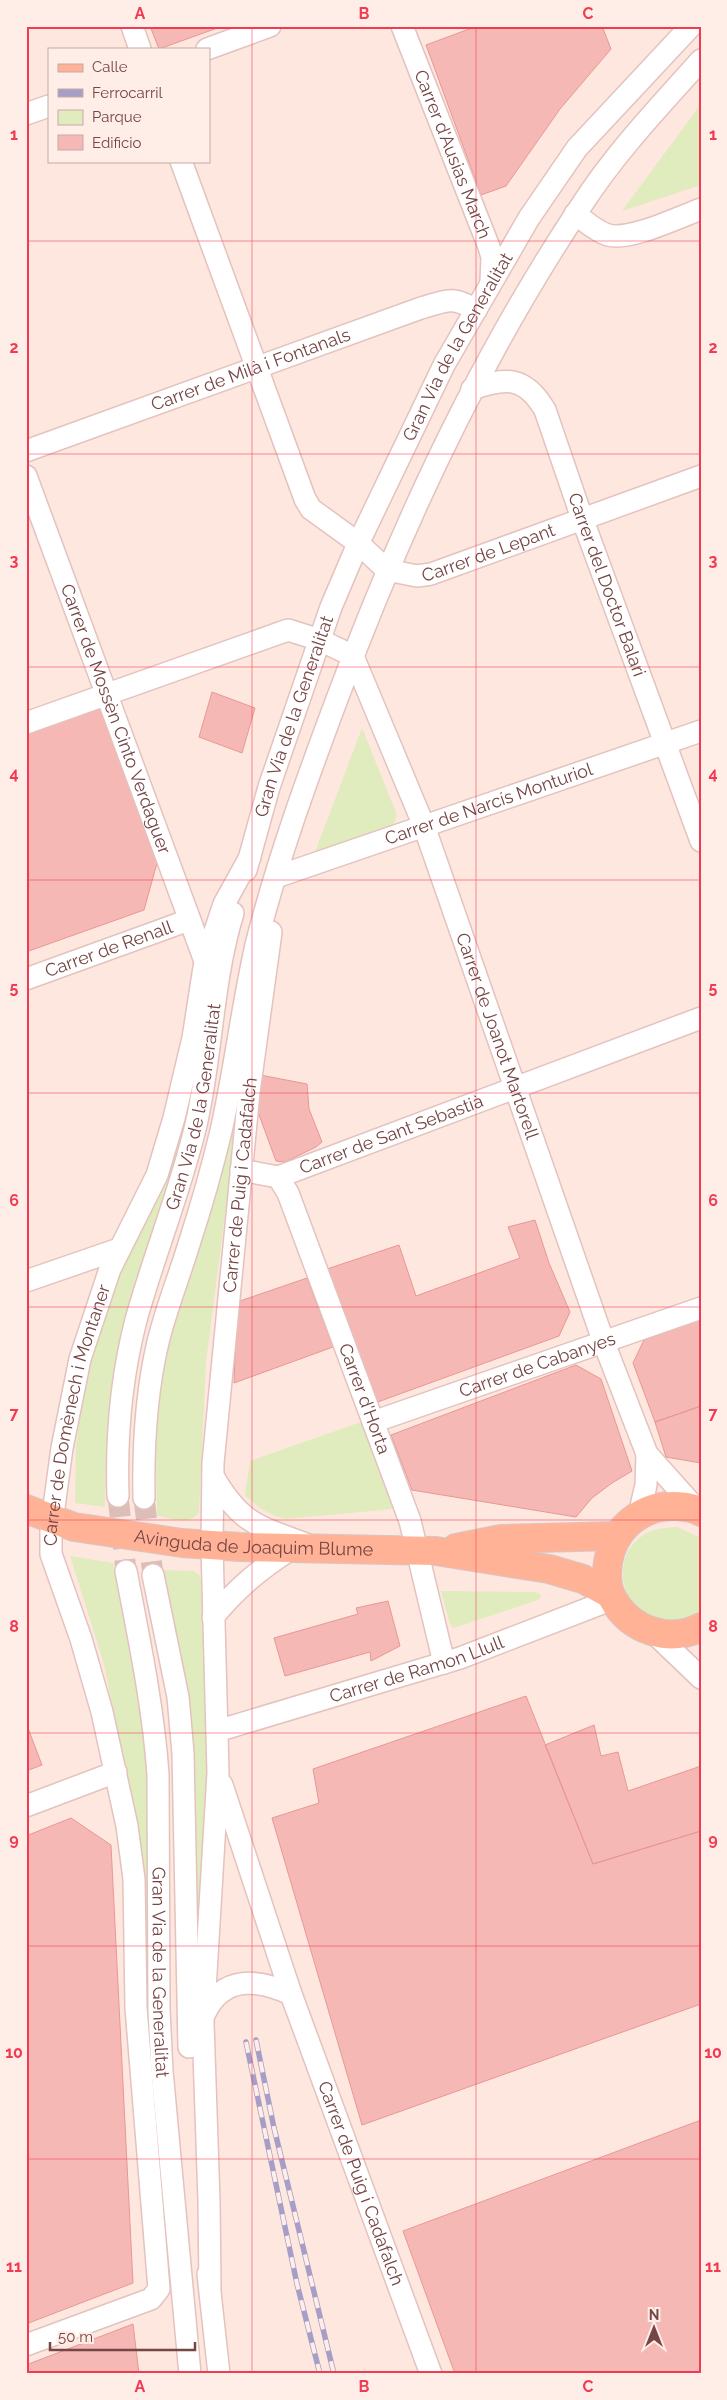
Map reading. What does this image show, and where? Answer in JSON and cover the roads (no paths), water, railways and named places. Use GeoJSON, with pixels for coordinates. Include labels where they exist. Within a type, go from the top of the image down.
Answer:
{"type":"FeatureCollection","features":[{"type":"Feature","properties":{"kind":"main road"},"geometry":{"type":"LineString","coordinates":[[612,1597],[608,1582],[608,1562],[616,1536],[626,1525],[639,1515],[660,1507],[672,1506],[699,1511]]}},
{"type":"Feature","properties":{"kind":"main road","name":"Avinguda de Joaquim Blume"},"geometry":{"type":"LineString","coordinates":[[26,1509],[51,1525],[212,1546],[426,1551]]}},
{"type":"Feature","properties":{"kind":"main road"},"geometry":{"type":"LineString","coordinates":[[426,1551],[501,1539],[616,1536]]}},
{"type":"Feature","properties":{"kind":"main road"},"geometry":{"type":"LineString","coordinates":[[426,1551],[549,1569],[583,1579],[612,1597],[631,1621],[654,1633],[669,1635],[692,1631],[701,1626]]}},
{"type":"Feature","properties":{"kind":"street"},"geometry":{"type":"LineString","coordinates":[[132,26],[140,48]]}},
{"type":"Feature","properties":{"kind":"street"},"geometry":{"type":"LineString","coordinates":[[210,48],[270,26]]}},
{"type":"Feature","properties":{"kind":"street","name":"Carrer d'Ausias March"},"geometry":{"type":"LineString","coordinates":[[402,26],[489,247],[492,268],[490,284]]}},
{"type":"Feature","properties":{"kind":"street"},"geometry":{"type":"LineString","coordinates":[[577,148],[672,26]]}},
{"type":"Feature","properties":{"kind":"street","name":"Gran Via de la Generalitat"},"geometry":{"type":"LineString","coordinates":[[118,1496],[120,1406],[129,1351],[150,1274],[180,1187],[196,1124],[207,1071],[229,929],[269,786],[331,607],[358,543],[444,365],[529,218],[577,148],[691,26]]}},
{"type":"Feature","properties":{"kind":"street","name":"Gran Via de la Generalitat"},"geometry":{"type":"LineString","coordinates":[[144,1498],[145,1432],[152,1370],[166,1313],[190,1243],[222,1130],[247,989],[273,887],[312,766],[353,656],[387,570],[472,389],[510,320],[575,214],[640,128],[701,60]]}},
{"type":"Feature","properties":{"kind":"street"},"geometry":{"type":"LineString","coordinates":[[26,114],[48,106]]}},
{"type":"Feature","properties":{"kind":"street"},"geometry":{"type":"LineString","coordinates":[[181,162],[256,368],[311,509],[358,543],[387,570]]}},
{"type":"Feature","properties":{"kind":"street"},"geometry":{"type":"LineString","coordinates":[[575,214],[608,235],[618,236],[633,233],[701,209]]}},
{"type":"Feature","properties":{"kind":"street","name":"Carrer de Milà i Fontanals"},"geometry":{"type":"LineString","coordinates":[[26,451],[449,300],[459,300],[476,310]]}},
{"type":"Feature","properties":{"kind":"street","name":"Carrer del Doctor Balari"},"geometry":{"type":"LineString","coordinates":[[472,389],[497,380],[510,381],[536,395],[544,410],[664,744],[701,841]]}},
{"type":"Feature","properties":{"kind":"street","name":"Carrer de Mossèn Cinto Verdaguer"},"geometry":{"type":"LineString","coordinates":[[26,476],[205,961]]}},
{"type":"Feature","properties":{"kind":"street","name":"Carrer de Lepant"},"geometry":{"type":"LineString","coordinates":[[387,570],[417,576],[431,574],[701,476]]}},
{"type":"Feature","properties":{"kind":"street"},"geometry":{"type":"LineString","coordinates":[[26,723],[288,630],[320,640],[353,656]]}},
{"type":"Feature","properties":{"kind":"street","name":"Carrer de Joanot Martorell"},"geometry":{"type":"LineString","coordinates":[[353,656],[424,826],[604,1343],[647,1454],[699,1511]]}},
{"type":"Feature","properties":{"kind":"street","name":"Carrer de Narcís Monturiol"},"geometry":{"type":"LineString","coordinates":[[273,887],[424,826],[701,731]]}},
{"type":"Feature","properties":{"kind":"street","name":"Carrer de Domènech i Montaner"},"geometry":{"type":"LineString","coordinates":[[188,2345],[160,2290],[136,2008],[134,1879],[127,1826],[109,1738],[81,1639],[51,1554],[51,1525],[62,1448],[80,1359],[106,1277],[157,1175],[174,1118],[193,1038],[205,961],[224,904],[250,857]]}},
{"type":"Feature","properties":{"kind":"street","name":"Carrer de Puig i Cadafalch"},"geometry":{"type":"LineString","coordinates":[[210,2287],[203,2016],[218,1773],[212,1546],[213,1475],[217,1412],[233,1270],[249,1092],[269,958],[273,887]]}},
{"type":"Feature","properties":{"kind":"street","name":"Carrer de Renall"},"geometry":{"type":"LineString","coordinates":[[26,979],[189,920]]}},
{"type":"Feature","properties":{"kind":"street","name":"Carrer de Sant Sebastià"},"geometry":{"type":"LineString","coordinates":[[283,1185],[514,1088],[701,1018]]}},
{"type":"Feature","properties":{"kind":"street"},"geometry":{"type":"LineString","coordinates":[[241,1170],[283,1185]]}},
{"type":"Feature","properties":{"kind":"street","name":"Carrer d'Horta"},"geometry":{"type":"LineString","coordinates":[[283,1185],[410,1521],[426,1551],[444,1663]]}},
{"type":"Feature","properties":{"kind":"street"},"geometry":{"type":"LineString","coordinates":[[26,1281],[120,1249]]}},
{"type":"Feature","properties":{"kind":"street","name":"Carrer de Cabanyes"},"geometry":{"type":"LineString","coordinates":[[373,1422],[701,1308]]}},
{"type":"Feature","properties":{"kind":"street","name":"Carrer de Joanot Martorell"},"geometry":{"type":"LineString","coordinates":[[639,1515],[646,1485],[647,1454]]}},
{"type":"Feature","properties":{"kind":"street"},"geometry":{"type":"LineString","coordinates":[[213,1475],[237,1511],[256,1525],[320,1549]]}},
{"type":"Feature","properties":{"kind":"street"},"geometry":{"type":"LineString","coordinates":[[214,1617],[232,1594],[255,1573],[291,1549]]}},
{"type":"Feature","properties":{"kind":"street","name":"Gran Via de la Generalitat"},"geometry":{"type":"LineString","coordinates":[[126,1571],[149,1688],[156,1738],[162,2071],[190,2374]]}},
{"type":"Feature","properties":{"kind":"street","name":"Gran Via de la Generalitat"},"geometry":{"type":"LineString","coordinates":[[153,1575],[178,1696],[183,1753],[189,2052],[200,2201],[219,2374]]}},
{"type":"Feature","properties":{"kind":"street","name":"Carrer de Ramon Llull"},"geometry":{"type":"LineString","coordinates":[[217,1731],[444,1663],[612,1597]]}},
{"type":"Feature","properties":{"kind":"street"},"geometry":{"type":"LineString","coordinates":[[654,1633],[701,1678]]}},
{"type":"Feature","properties":{"kind":"street"},"geometry":{"type":"LineString","coordinates":[[26,1806],[116,1772]]}},
{"type":"Feature","properties":{"kind":"street","name":"Carrer de Puig i Cadafalch"},"geometry":{"type":"LineString","coordinates":[[218,1773],[291,1994],[431,2374]]}},
{"type":"Feature","properties":{"kind":"street"},"geometry":{"type":"LineString","coordinates":[[203,2016],[211,1999],[222,1990],[233,1985],[261,1983],[291,1994]]}},
{"type":"Feature","properties":{"kind":"street"},"geometry":{"type":"LineString","coordinates":[[26,2345],[151,2299],[160,2290]]}},
{"type":"Feature","properties":{"kind":"tunnel"},"geometry":{"type":"LineString","coordinates":[[118,1496],[126,1571]]}},
{"type":"Feature","properties":{"kind":"tunnel"},"geometry":{"type":"LineString","coordinates":[[144,1498],[153,1575]]}},
{"type":"Feature","properties":{"kind":"railway"},"geometry":{"type":"LineString","coordinates":[[256,2040],[274,2128],[334,2374]]}},
{"type":"Feature","properties":{"kind":"railway"},"geometry":{"type":"LineString","coordinates":[[246,2042],[297,2284],[320,2374]]}}]}
